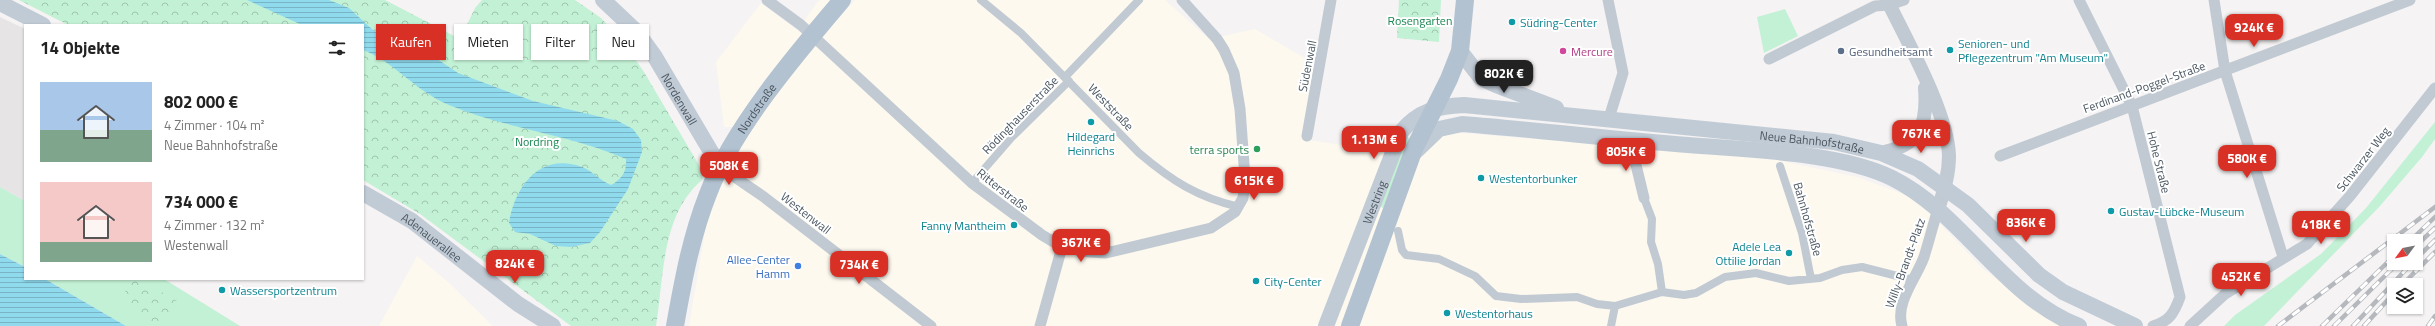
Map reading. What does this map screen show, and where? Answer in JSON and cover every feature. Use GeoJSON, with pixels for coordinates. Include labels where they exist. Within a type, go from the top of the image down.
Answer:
{"type":"FeatureCollection","features":[{"type":"Feature","properties":{"kind":"main road","name":"Nordenwall"},"geometry":{"type":"LineString","coordinates":[[603,0],[637,32],[655,57],[720,167]]}},
{"type":"Feature","properties":{"kind":"main road","name":"Nordstraße"},"geometry":{"type":"LineString","coordinates":[[675,326],[687,259],[708,192],[720,167],[767,95],[812,36],[842,0]]}},
{"type":"Feature","properties":{"kind":"main road"},"geometry":{"type":"LineString","coordinates":[[1433,108],[1449,79],[1460,51],[1465,0]]}},
{"type":"Feature","properties":{"kind":"main road"},"geometry":{"type":"LineString","coordinates":[[0,3],[41,24]]}},
{"type":"Feature","properties":{"kind":"main road"},"geometry":{"type":"LineString","coordinates":[[1460,51],[1476,72],[1486,80],[1577,115]]}},
{"type":"Feature","properties":{"kind":"main road","name":"Neue Bahnhofstraße"},"geometry":{"type":"LineString","coordinates":[[1433,108],[1464,105],[1609,118],[1834,142],[1880,153],[1918,169],[1945,187],[1985,221],[2039,275],[2063,292],[2135,326]]}},
{"type":"Feature","properties":{"kind":"main road","name":"Westring"},"geometry":{"type":"LineString","coordinates":[[1350,326],[1413,153],[1433,108]]}},
{"type":"Feature","properties":{"kind":"main road","name":"Westring"},"geometry":{"type":"LineString","coordinates":[[1326,326],[1395,144],[1408,123],[1433,108]]}},
{"type":"Feature","properties":{"kind":"main road","name":"Neue Bahnhofstraße"},"geometry":{"type":"LineString","coordinates":[[1413,153],[1439,129],[1462,124],[1777,153],[1843,162],[1891,178],[1938,209],[2026,295],[2064,320],[2079,326]]}},
{"type":"Feature","properties":{"kind":"main road","name":"Adenauerallee"},"geometry":{"type":"LineString","coordinates":[[364,194],[412,221],[538,321],[553,326]]}},
{"type":"Feature","properties":{"kind":"street","name":"Ritterstraße"},"geometry":{"type":"LineString","coordinates":[[767,0],[812,36],[972,183],[1042,236],[1062,248],[1106,253],[1147,245],[1211,228],[1232,215],[1239,207]]}},
{"type":"Feature","properties":{"kind":"street","name":"Weststraße"},"geometry":{"type":"LineString","coordinates":[[981,0],[1021,33],[1139,153],[1163,172],[1201,196],[1239,207]]}},
{"type":"Feature","properties":{"kind":"street","name":"Rödinghauserstraße"},"geometry":{"type":"LineString","coordinates":[[972,183],[1012,137],[1139,0]]}},
{"type":"Feature","properties":{"kind":"street"},"geometry":{"type":"LineString","coordinates":[[1182,0],[1217,39],[1234,73],[1240,108],[1246,178],[1246,188],[1239,207]]}},
{"type":"Feature","properties":{"kind":"street","name":"Südenwall"},"geometry":{"type":"LineString","coordinates":[[1307,136],[1331,0]]}},
{"type":"Feature","properties":{"kind":"street"},"geometry":{"type":"LineString","coordinates":[[1608,0],[1623,73],[1609,118]]}},
{"type":"Feature","properties":{"kind":"street"},"geometry":{"type":"LineString","coordinates":[[1769,59],[1875,6],[1888,2],[1904,0]]}},
{"type":"Feature","properties":{"kind":"street","name":"Hohe Straße"},"geometry":{"type":"LineString","coordinates":[[2079,0],[2132,106],[2180,297],[2173,316],[2164,322],[2153,326]]}},
{"type":"Feature","properties":{"kind":"street"},"geometry":{"type":"LineString","coordinates":[[2214,0],[2225,71],[2283,258]]}},
{"type":"Feature","properties":{"kind":"street","name":"Ferdinand-Poggel-Straße"},"geometry":{"type":"LineString","coordinates":[[2000,156],[2410,0]]}},
{"type":"Feature","properties":{"kind":"street"},"geometry":{"type":"LineString","coordinates":[[1888,2],[1942,120],[1949,155],[1945,187],[1938,209]]}},
{"type":"Feature","properties":{"kind":"street"},"geometry":{"type":"LineString","coordinates":[[1880,153],[1896,150],[1917,135],[1924,118],[1926,104],[1923,76]]}},
{"type":"Feature","properties":{"kind":"street","name":"Schwarzer Weg"},"geometry":{"type":"LineString","coordinates":[[2190,326],[2225,294],[2307,244],[2340,209],[2435,88]]}},
{"type":"Feature","properties":{"kind":"street"},"geometry":{"type":"LineString","coordinates":[[1630,140],[1644,198],[1652,219],[1651,242],[1658,264],[1662,292]]}},
{"type":"Feature","properties":{"kind":"street","name":"Bahnhofstraße"},"geometry":{"type":"LineString","coordinates":[[1780,166],[1802,232],[1812,279]]}},
{"type":"Feature","properties":{"kind":"street","name":"Westenwall"},"geometry":{"type":"LineString","coordinates":[[720,167],[759,193],[931,326]]}},
{"type":"Feature","properties":{"kind":"street","name":"Willy-Brandt-Platz"},"geometry":{"type":"LineString","coordinates":[[1902,326],[1899,316],[1904,300],[1924,256],[1938,209]]}},
{"type":"Feature","properties":{"kind":"street"},"geometry":{"type":"LineString","coordinates":[[1398,231],[1402,250],[1406,255],[1439,259],[1475,276],[1496,296],[1521,300],[1577,297],[1597,304],[1615,306],[1662,292],[1684,295],[1696,293],[1725,277],[1756,273],[1789,281],[1812,279],[1862,267],[1914,280]]}},
{"type":"Feature","properties":{"kind":"street"},"geometry":{"type":"LineString","coordinates":[[1040,326],[1062,248]]}},
{"type":"Feature","properties":{"kind":"street"},"geometry":{"type":"LineString","coordinates":[[1611,326],[1615,306]]}},
{"type":"Feature","properties":{"kind":"street"},"geometry":{"type":"LineString","coordinates":[[2135,326],[2145,326]]}},
{"type":"Feature","properties":{"kind":"shaded area"},"geometry":{"type":"Polygon","coordinates":[[[819,0],[833,0],[811,26],[804,21],[819,0]]]}},
{"type":"Feature","properties":{"kind":"shaded area"},"geometry":{"type":"Polygon","coordinates":[[[855,0],[1165,0],[1209,39],[1255,29],[1315,64],[1302,139],[1368,149],[1449,132],[1762,157],[1857,177],[1917,199],[1983,269],[2052,320],[2070,326],[689,326],[707,220],[717,192],[746,135],[792,71],[855,0]]]}},
{"type":"Feature","properties":{"kind":"shaded area"},"geometry":{"type":"Polygon","coordinates":[[[761,3],[804,35],[737,127],[724,127],[716,62],[761,3]]]}},
{"type":"Feature","properties":{"kind":"shaded area"},"geometry":{"type":"Polygon","coordinates":[[[0,17],[24,29],[24,200],[0,187],[0,17]]]}},
{"type":"Feature","properties":{"kind":"shaded area"},"geometry":{"type":"Polygon","coordinates":[[[417,256],[448,282],[493,326],[379,326],[417,256]]]}},
{"type":"Feature","properties":{"kind":"green space","name":"Nordring"},"geometry":{"type":"Polygon","coordinates":[[[19,0],[385,0],[431,24],[376,24],[376,60],[446,60],[446,32],[454,36],[454,60],[523,60],[523,24],[467,24],[475,8],[482,0],[575,0],[601,18],[607,24],[597,24],[597,60],[636,60],[703,172],[702,180],[689,194],[679,211],[672,229],[663,268],[656,326],[571,326],[420,214],[364,181],[364,24],[66,24],[19,0]]]}},
{"type":"Feature","properties":{"kind":"green space","name":"Rosengarten"},"geometry":{"type":"Polygon","coordinates":[[[1399,0],[1441,0],[1439,42],[1397,38],[1399,0]]]}},
{"type":"Feature","properties":{"kind":"green space"},"geometry":{"type":"Polygon","coordinates":[[[1785,9],[1798,36],[1764,53],[1757,17],[1785,9]]]}},
{"type":"Feature","properties":{"kind":"green space"},"geometry":{"type":"Polygon","coordinates":[[[2435,122],[2435,139],[2422,157],[2380,206],[2264,326],[2224,326],[2235,315],[2321,254],[2366,208],[2435,122]]]}},
{"type":"Feature","properties":{"kind":"green space"},"geometry":{"type":"Polygon","coordinates":[[[1407,136],[1410,140],[1383,208],[1378,205],[1407,136]]]}},
{"type":"Feature","properties":{"kind":"green space"},"geometry":{"type":"Polygon","coordinates":[[[0,187],[24,200],[24,266],[0,254],[0,187]]]}},
{"type":"Feature","properties":{"kind":"green space"},"geometry":{"type":"Polygon","coordinates":[[[47,280],[166,280],[240,326],[126,326],[47,280]]]}},
{"type":"Feature","properties":{"kind":"green space"},"geometry":{"type":"Polygon","coordinates":[[[131,280],[141,280],[177,301],[164,326],[157,326],[119,303],[131,280]]]}},
{"type":"Feature","properties":{"kind":"water"},"geometry":{"type":"Polygon","coordinates":[[[247,0],[329,0],[349,8],[376,32],[376,57],[364,50],[364,24],[300,24],[247,0]]]}},
{"type":"Feature","properties":{"kind":"water"},"geometry":{"type":"Polygon","coordinates":[[[382,60],[438,60],[458,73],[533,101],[618,121],[633,129],[641,140],[642,152],[628,189],[600,232],[590,243],[571,247],[556,246],[530,234],[515,232],[509,223],[512,209],[524,185],[542,168],[554,164],[567,164],[582,167],[611,185],[618,180],[625,171],[626,159],[582,143],[493,120],[449,105],[426,92],[382,60]]]}},
{"type":"Feature","properties":{"kind":"water"},"geometry":{"type":"Polygon","coordinates":[[[0,254],[24,266],[24,280],[47,280],[126,326],[0,326],[0,254]]]}},
{"type":"Feature","properties":{"kind":"railway"},"geometry":{"type":"LineString","coordinates":[[2278,326],[2435,207]]}},
{"type":"Feature","properties":{"kind":"railway"},"geometry":{"type":"LineString","coordinates":[[2417,234],[2435,217]]}},
{"type":"Feature","properties":{"kind":"railway"},"geometry":{"type":"LineString","coordinates":[[2423,239],[2435,228]]}},
{"type":"Feature","properties":{"kind":"railway"},"geometry":{"type":"LineString","coordinates":[[2423,252],[2435,240]]}},
{"type":"Feature","properties":{"kind":"railway"},"geometry":{"type":"LineString","coordinates":[[2409,278],[2435,252]]}},
{"type":"Feature","properties":{"kind":"railway"},"geometry":{"type":"LineString","coordinates":[[2322,326],[2387,263]]}},
{"type":"Feature","properties":{"kind":"railway"},"geometry":{"type":"LineString","coordinates":[[2334,326],[2391,270]]}},
{"type":"Feature","properties":{"kind":"railway"},"geometry":{"type":"LineString","coordinates":[[2353,326],[2405,270]]}},
{"type":"Feature","properties":{"kind":"railway"},"geometry":{"type":"LineString","coordinates":[[2364,326],[2387,301]]}},
{"type":"Feature","properties":{"kind":"railway"},"geometry":{"type":"LineString","coordinates":[[2428,326],[2435,316]]}},
{"type":"Feature","properties":{"kind":"place","name":"Südring-Center"},"geometry":{"type":"Point","coordinates":[1512,22]}},
{"type":"Feature","properties":{"kind":"place","name":"Senioren- und Pflegezentrum \"Am Museum\""},"geometry":{"type":"Point","coordinates":[1950,50]}},
{"type":"Feature","properties":{"kind":"place","name":"Mercure"},"geometry":{"type":"Point","coordinates":[1563,51]}},
{"type":"Feature","properties":{"kind":"place","name":"Gesundheitsamt"},"geometry":{"type":"Point","coordinates":[1841,51]}},
{"type":"Feature","properties":{"kind":"place","name":"Hildegard Heinrichs"},"geometry":{"type":"Point","coordinates":[1091,122]}},
{"type":"Feature","properties":{"kind":"place","name":"terra sports"},"geometry":{"type":"Point","coordinates":[1257,149]}},
{"type":"Feature","properties":{"kind":"place","name":"Westentorbunker"},"geometry":{"type":"Point","coordinates":[1481,178]}},
{"type":"Feature","properties":{"kind":"place","name":"Gustav-Lübcke-Museum"},"geometry":{"type":"Point","coordinates":[2111,211]}},
{"type":"Feature","properties":{"kind":"place","name":"Fanny Mantheim"},"geometry":{"type":"Point","coordinates":[1014,225]}},
{"type":"Feature","properties":{"kind":"place","name":"Adele Lea Ottilie Jordan"},"geometry":{"type":"Point","coordinates":[1789,253]}},
{"type":"Feature","properties":{"kind":"place","name":"Allee-Center Hamm"},"geometry":{"type":"Point","coordinates":[798,266]}},
{"type":"Feature","properties":{"kind":"place","name":"City-Center"},"geometry":{"type":"Point","coordinates":[1256,281]}},
{"type":"Feature","properties":{"kind":"place","name":"Wassersportzentrum"},"geometry":{"type":"Point","coordinates":[222,290]}},
{"type":"Feature","properties":{"kind":"place","name":"Westentorhaus"},"geometry":{"type":"Point","coordinates":[1447,313]}}]}
